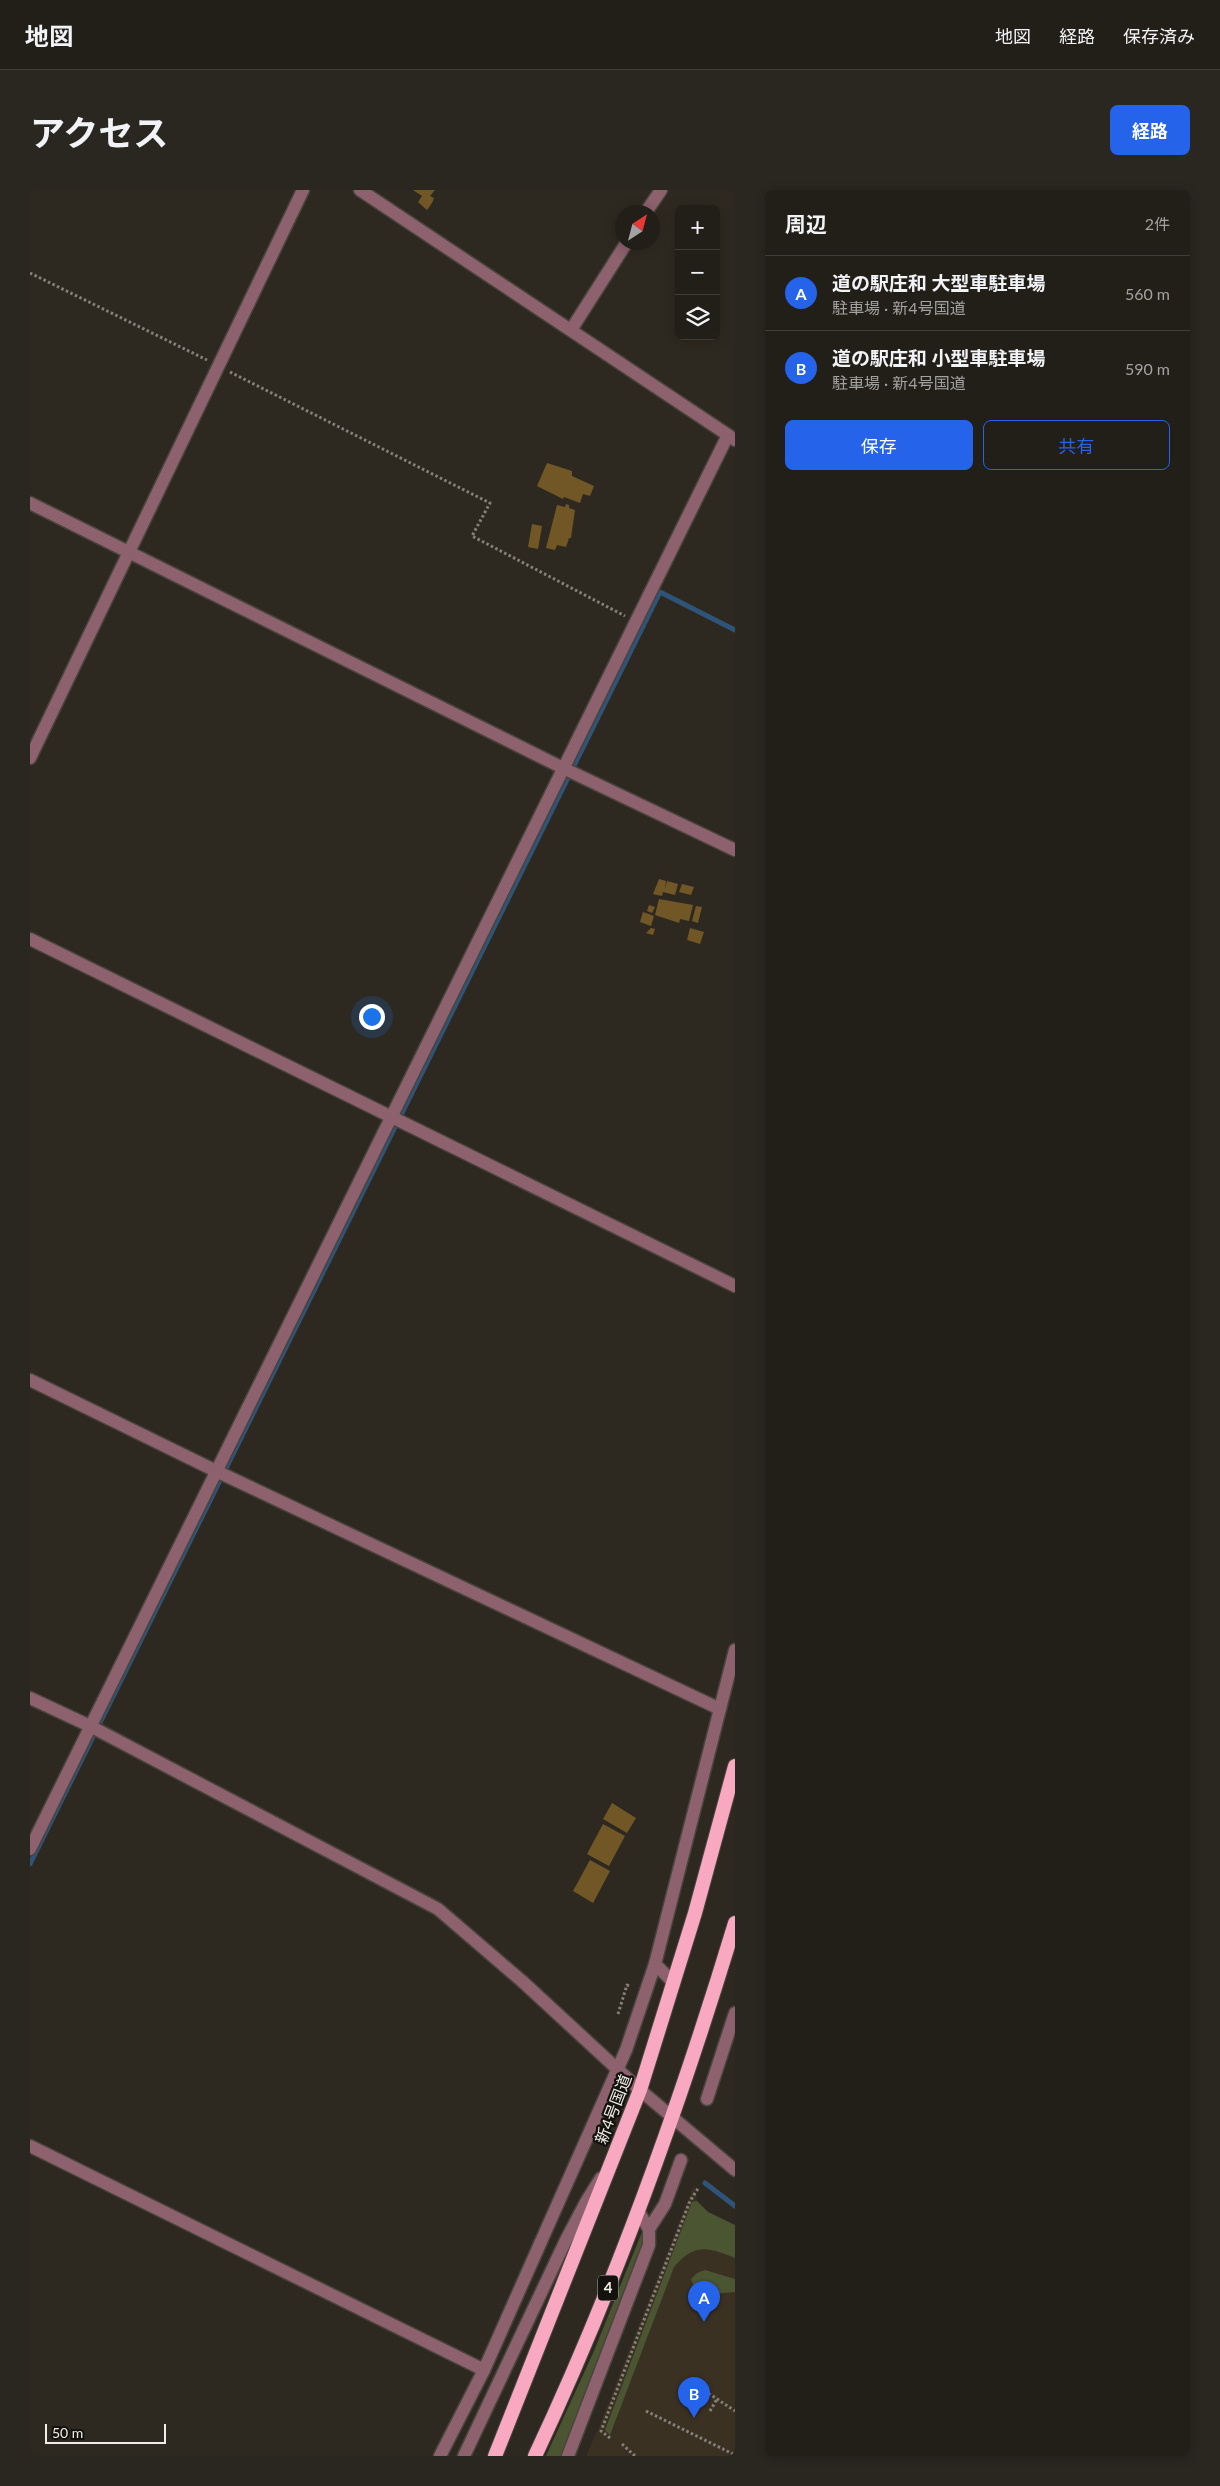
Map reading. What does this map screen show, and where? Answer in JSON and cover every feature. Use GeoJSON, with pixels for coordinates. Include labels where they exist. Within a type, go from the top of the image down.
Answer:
{"type":"FeatureCollection","features":[{"type":"Feature","properties":{"kind":"highway","name":"新4号国道"},"geometry":{"type":"LineString","coordinates":[[495,2456],[640,2090],[674,1983],[735,1766]]}},
{"type":"Feature","properties":{"kind":"highway","name":"4"},"geometry":{"type":"LineString","coordinates":[[535,2456],[581,2357],[673,2118],[709,2012],[735,1923]]}},
{"type":"Feature","properties":{"kind":"street"},"geometry":{"type":"LineString","coordinates":[[30,758],[303,190]]}},
{"type":"Feature","properties":{"kind":"street"},"geometry":{"type":"LineString","coordinates":[[30,1849],[635,621],[731,437],[360,190]]}},
{"type":"Feature","properties":{"kind":"street"},"geometry":{"type":"LineString","coordinates":[[651,205],[661,190]]}},
{"type":"Feature","properties":{"kind":"street"},"geometry":{"type":"LineString","coordinates":[[571,330],[622,250]]}},
{"type":"Feature","properties":{"kind":"street"},"geometry":{"type":"LineString","coordinates":[[30,503],[563,768],[735,850]]}},
{"type":"Feature","properties":{"kind":"street"},"geometry":{"type":"LineString","coordinates":[[30,939],[735,1286]]}},
{"type":"Feature","properties":{"kind":"street"},"geometry":{"type":"LineString","coordinates":[[30,1380],[216,1471],[720,1709]]}},
{"type":"Feature","properties":{"kind":"street"},"geometry":{"type":"LineString","coordinates":[[440,2456],[484,2370],[618,2070],[655,1964],[735,1650]]}},
{"type":"Feature","properties":{"kind":"street"},"geometry":{"type":"LineString","coordinates":[[30,1698],[90,1726],[438,1909],[523,1982],[640,2090],[735,2170]]}},
{"type":"Feature","properties":{"kind":"street"},"geometry":{"type":"LineString","coordinates":[[655,1964],[674,1983]]}},
{"type":"Feature","properties":{"kind":"street"},"geometry":{"type":"LineString","coordinates":[[707,2098],[735,2013]]}},
{"type":"Feature","properties":{"kind":"street"},"geometry":{"type":"LineString","coordinates":[[30,2146],[484,2370]]}},
{"type":"Feature","properties":{"kind":"street"},"geometry":{"type":"LineString","coordinates":[[649,2229],[665,2204],[681,2160]]}},
{"type":"Feature","properties":{"kind":"street"},"geometry":{"type":"LineString","coordinates":[[464,2456],[566,2240],[586,2202],[609,2167]]}},
{"type":"Feature","properties":{"kind":"street"},"geometry":{"type":"LineString","coordinates":[[568,2456],[649,2245],[649,2229],[638,2211]]}},
{"type":"Feature","properties":{"kind":"path"},"geometry":{"type":"LineString","coordinates":[[30,273],[490,502],[472,536],[635,621]]}},
{"type":"Feature","properties":{"kind":"path"},"geometry":{"type":"LineString","coordinates":[[627,1984],[632,1986],[620,2015],[627,1984]]}},
{"type":"Feature","properties":{"kind":"path"},"geometry":{"type":"LineString","coordinates":[[610,2438],[601,2431],[690,2201],[699,2187]]}},
{"type":"Feature","properties":{"kind":"path"},"geometry":{"type":"LineString","coordinates":[[696,2385],[735,2411]]}},
{"type":"Feature","properties":{"kind":"path"},"geometry":{"type":"LineString","coordinates":[[710,2411],[717,2399]]}},
{"type":"Feature","properties":{"kind":"path"},"geometry":{"type":"LineString","coordinates":[[646,2411],[735,2455]]}},
{"type":"Feature","properties":{"kind":"path"},"geometry":{"type":"LineString","coordinates":[[622,2444],[635,2456]]}},
{"type":"Feature","properties":{"kind":"shaded area"},"geometry":{"type":"Polygon","coordinates":[[[694,2185],[697,2201],[708,2212],[735,2225],[735,2456],[586,2456],[599,2427],[694,2185]]]}},
{"type":"Feature","properties":{"kind":"green space"},"geometry":{"type":"Polygon","coordinates":[[[697,2201],[708,2212],[735,2225],[735,2258],[717,2251],[702,2249],[688,2254],[674,2267],[610,2435],[605,2430],[692,2202],[697,2201]]]}},
{"type":"Feature","properties":{"kind":"green space"},"geometry":{"type":"Polygon","coordinates":[[[642,2232],[644,2233],[645,2242],[562,2456],[546,2456],[594,2351],[642,2232]]]}},
{"type":"Feature","properties":{"kind":"green space"},"geometry":{"type":"Polygon","coordinates":[[[705,2270],[735,2279],[735,2292],[700,2295],[696,2293],[691,2279],[697,2273],[705,2270]]]}},
{"type":"Feature","properties":{"kind":"building"},"geometry":{"type":"Polygon","coordinates":[[[413,190],[435,190],[430,196],[434,198],[427,210],[418,202],[422,196],[413,190]]]}},
{"type":"Feature","properties":{"kind":"building"},"geometry":{"type":"Polygon","coordinates":[[[547,463],[572,471],[572,476],[594,486],[590,496],[583,494],[580,503],[564,497],[563,499],[537,486],[547,463]]]}},
{"type":"Feature","properties":{"kind":"building"},"geometry":{"type":"Polygon","coordinates":[[[566,504],[569,505],[569,508],[575,510],[571,538],[569,538],[566,547],[557,545],[555,550],[546,548],[557,505],[565,507],[566,504]]]}},
{"type":"Feature","properties":{"kind":"building"},"geometry":{"type":"Polygon","coordinates":[[[532,524],[542,526],[538,549],[528,547],[532,524]]]}},
{"type":"Feature","properties":{"kind":"building"},"geometry":{"type":"Polygon","coordinates":[[[659,879],[666,881],[665,889],[667,881],[678,884],[675,895],[663,892],[662,896],[653,894],[659,879]]]}},
{"type":"Feature","properties":{"kind":"building"},"geometry":{"type":"Polygon","coordinates":[[[682,884],[694,887],[691,895],[679,892],[682,884]]]}},
{"type":"Feature","properties":{"kind":"building"},"geometry":{"type":"Polygon","coordinates":[[[659,899],[693,905],[689,921],[680,919],[679,923],[655,915],[659,899]]]}},
{"type":"Feature","properties":{"kind":"building"},"geometry":{"type":"Polygon","coordinates":[[[649,905],[655,907],[652,913],[647,911],[649,905]]]}},
{"type":"Feature","properties":{"kind":"building"},"geometry":{"type":"Polygon","coordinates":[[[696,906],[702,907],[698,923],[692,921],[696,906]]]}},
{"type":"Feature","properties":{"kind":"building"},"geometry":{"type":"Polygon","coordinates":[[[643,912],[654,916],[651,926],[640,922],[643,912]]]}},
{"type":"Feature","properties":{"kind":"building"},"geometry":{"type":"Polygon","coordinates":[[[651,928],[655,929],[653,935],[646,933],[651,928]]]}},
{"type":"Feature","properties":{"kind":"building"},"geometry":{"type":"Polygon","coordinates":[[[690,928],[704,932],[700,944],[687,940],[690,928]]]}},
{"type":"Feature","properties":{"kind":"building"},"geometry":{"type":"Polygon","coordinates":[[[612,1803],[636,1818],[627,1833],[603,1819],[612,1803]]]}},
{"type":"Feature","properties":{"kind":"building"},"geometry":{"type":"Polygon","coordinates":[[[603,1824],[625,1836],[609,1866],[587,1854],[603,1824]]]}},
{"type":"Feature","properties":{"kind":"building"},"geometry":{"type":"Polygon","coordinates":[[[590,1860],[610,1871],[593,1903],[573,1891],[590,1860]]]}},
{"type":"Feature","properties":{"kind":"waterway"},"geometry":{"type":"LineString","coordinates":[[30,1864],[660,592],[735,630]]}},
{"type":"Feature","properties":{"kind":"waterway"},"geometry":{"type":"LineString","coordinates":[[705,2183],[735,2206]]}},
{"type":"Feature","properties":{"kind":"place","name":"道の駅庄和 大型車駐車場"},"geometry":{"type":"Point","coordinates":[704,2322]}},
{"type":"Feature","properties":{"kind":"place","name":"道の駅庄和 小型車駐車場"},"geometry":{"type":"Point","coordinates":[694,2418]}}]}
